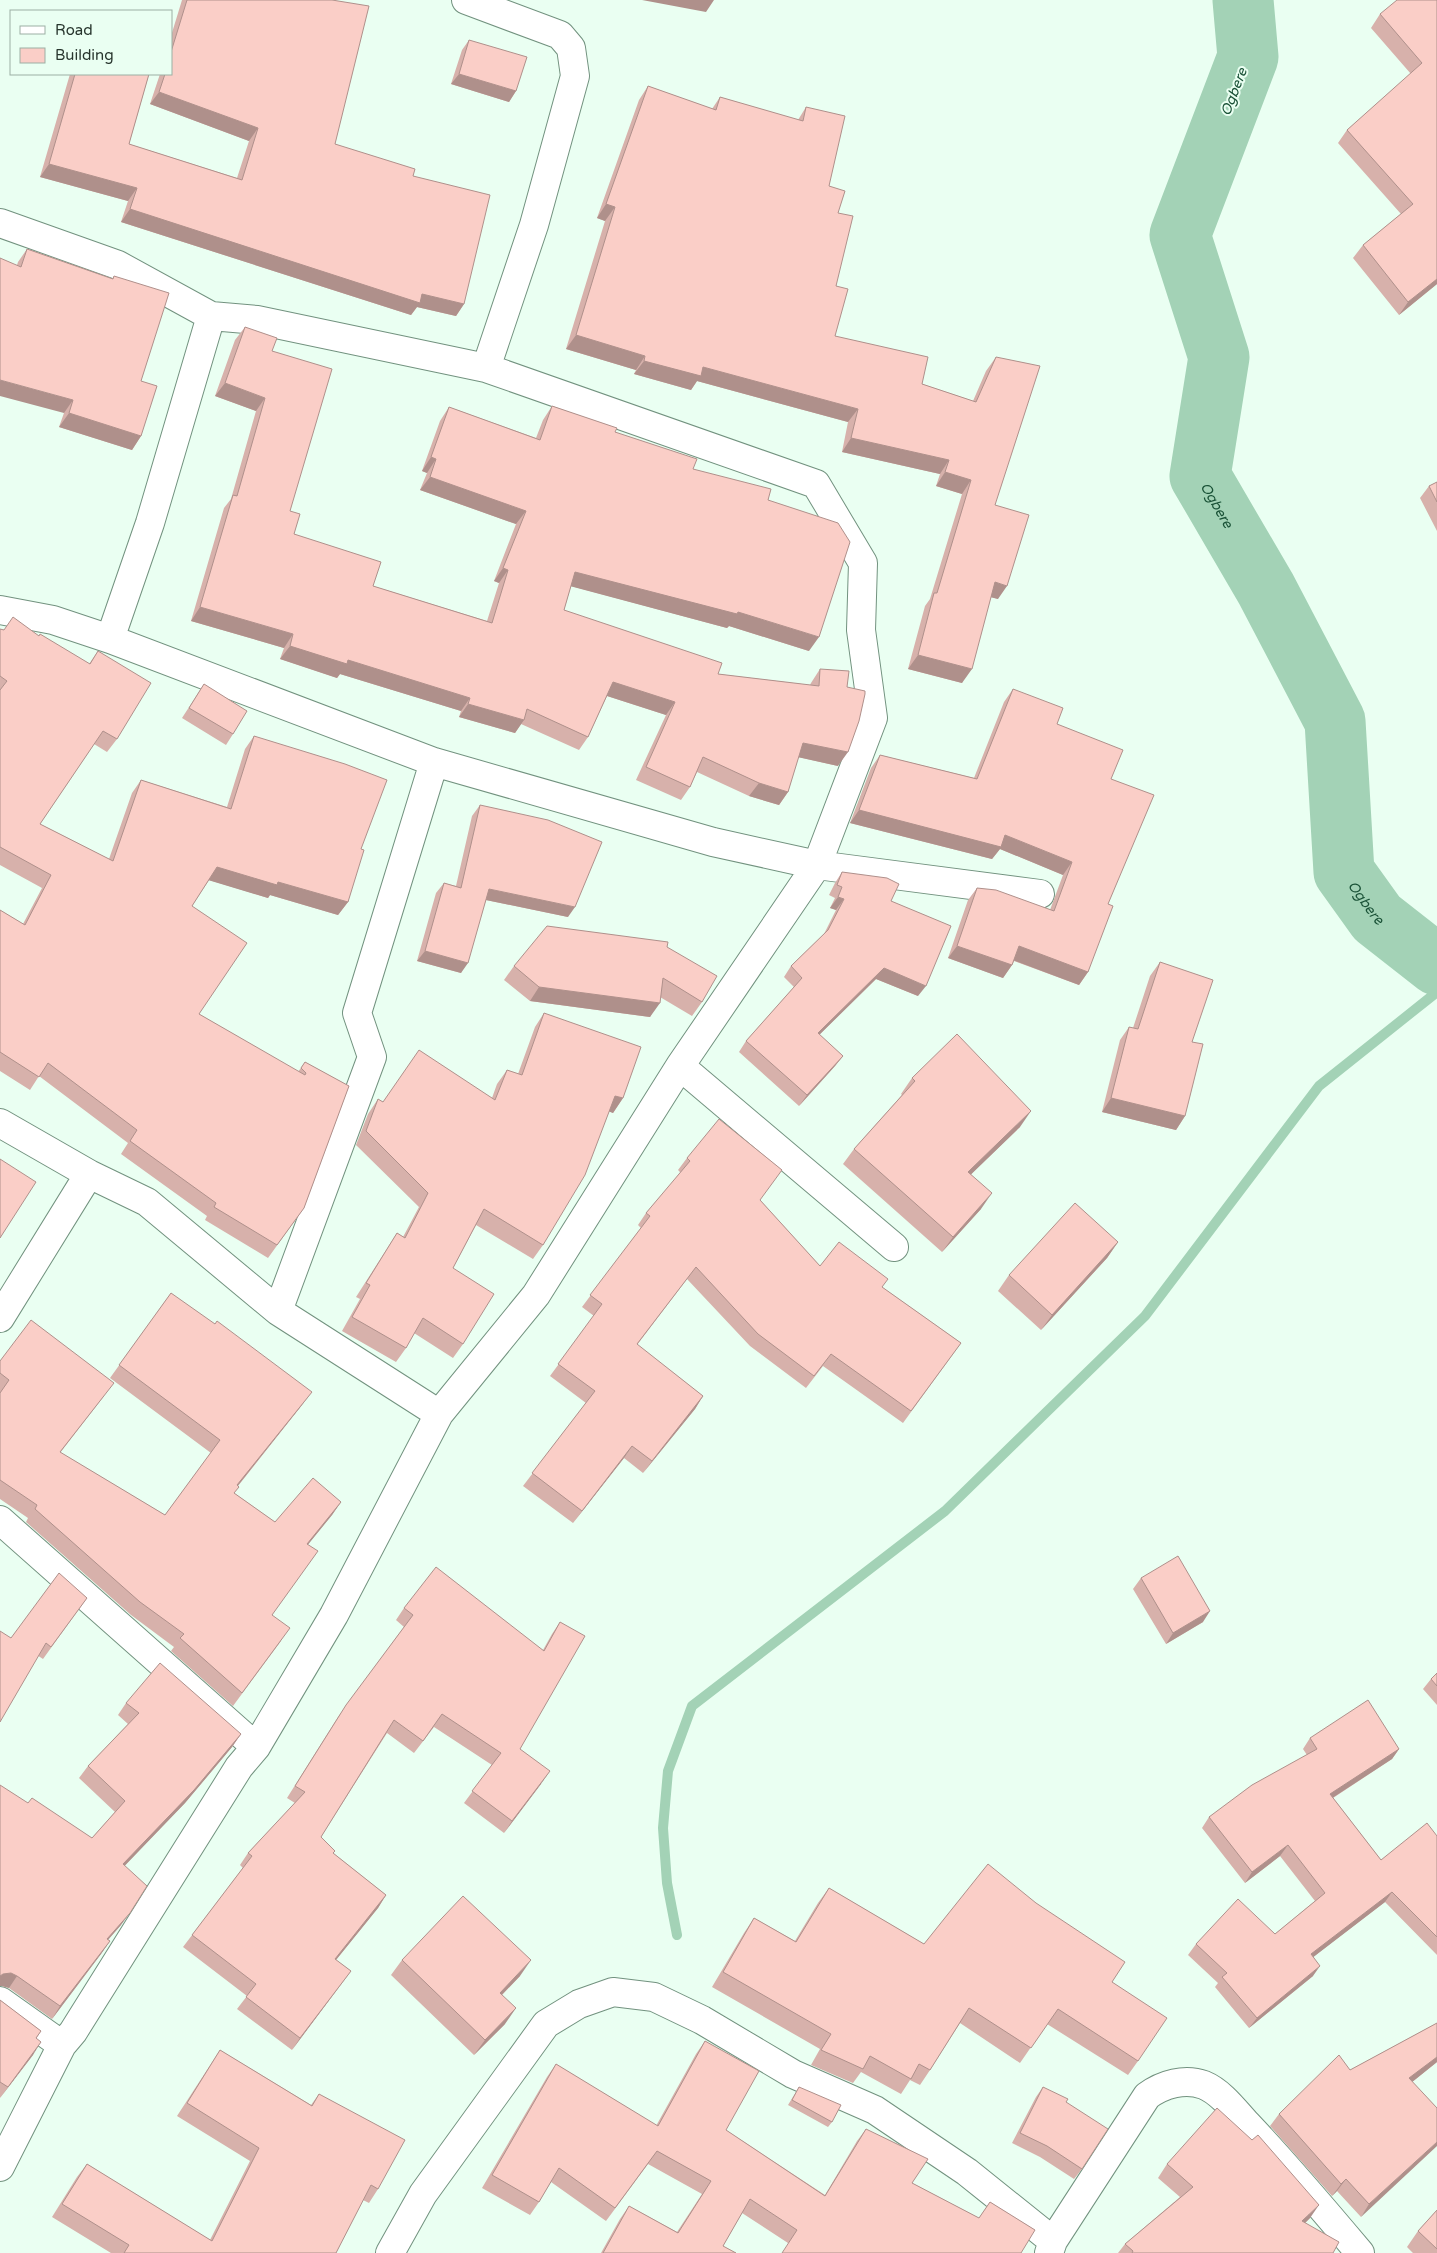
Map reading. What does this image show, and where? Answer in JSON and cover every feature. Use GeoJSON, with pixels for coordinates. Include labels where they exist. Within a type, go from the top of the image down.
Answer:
{"type":"FeatureCollection","features":[{"type":"Feature","properties":{"kind":"street"},"geometry":{"type":"LineString","coordinates":[[466,0],[560,35],[571,48],[575,76],[534,226],[486,368]]}},
{"type":"Feature","properties":{"kind":"street"},"geometry":{"type":"LineString","coordinates":[[0,223],[118,265],[211,316],[256,320],[486,368],[816,484],[863,563],[861,630],[873,718],[817,865],[680,1066],[536,1295],[439,1414],[334,1615],[256,1747],[239,1767],[62,2046],[0,2167]]}},
{"type":"Feature","properties":{"kind":"street"},"geometry":{"type":"LineString","coordinates":[[110,639],[150,523],[211,316]]}},
{"type":"Feature","properties":{"kind":"street"},"geometry":{"type":"LineString","coordinates":[[0,610],[53,620],[110,639],[434,762],[713,842],[817,865],[1040,894]]}},
{"type":"Feature","properties":{"kind":"street"},"geometry":{"type":"LineString","coordinates":[[278,1311],[372,1058],[356,1013],[434,762]]}},
{"type":"Feature","properties":{"kind":"street"},"geometry":{"type":"LineString","coordinates":[[680,1066],[894,1248]]}},
{"type":"Feature","properties":{"kind":"street"},"geometry":{"type":"LineString","coordinates":[[0,1123],[90,1174],[147,1202],[278,1311],[439,1414]]}},
{"type":"Feature","properties":{"kind":"street"},"geometry":{"type":"LineString","coordinates":[[0,1318],[90,1174]]}},
{"type":"Feature","properties":{"kind":"street"},"geometry":{"type":"LineString","coordinates":[[0,1520],[256,1747]]}},
{"type":"Feature","properties":{"kind":"street"},"geometry":{"type":"LineString","coordinates":[[390,2253],[423,2194],[546,2024],[579,2004],[613,1992],[654,1997],[702,2020],[793,2074],[875,2110],[967,2172],[1051,2247],[1147,2096],[1157,2088],[1170,2083],[1204,2086],[1222,2098],[1283,2161],[1360,2253]]}},
{"type":"Feature","properties":{"kind":"street"},"geometry":{"type":"LineString","coordinates":[[0,2001],[62,2046]]}},
{"type":"Feature","properties":{"kind":"building"},"geometry":{"type":"Polygon","coordinates":[[[187,0],[332,0],[369,6],[335,144],[415,169],[413,176],[490,195],[464,304],[422,294],[420,303],[130,209],[137,188],[49,164],[75,75],[149,75],[129,144],[242,180],[258,128],[159,92],[165,75],[172,75],[172,49],[187,0]]]}},
{"type":"Feature","properties":{"kind":"building"},"geometry":{"type":"Polygon","coordinates":[[[1397,0],[1437,0],[1437,279],[1408,302],[1363,245],[1413,204],[1347,130],[1422,63],[1380,14],[1397,0]]]}},
{"type":"Feature","properties":{"kind":"building"},"geometry":{"type":"Polygon","coordinates":[[[469,40],[527,57],[516,91],[459,74],[469,40]]]}},
{"type":"Feature","properties":{"kind":"building"},"geometry":{"type":"Polygon","coordinates":[[[648,86],[716,110],[720,97],[803,121],[806,107],[845,116],[829,186],[845,191],[838,213],[853,216],[836,286],[848,289],[835,336],[928,357],[922,384],[976,402],[996,357],[1040,366],[995,505],[1029,515],[1007,586],[995,582],[972,669],[918,655],[934,593],[937,593],[971,480],[945,472],[949,460],[851,438],[858,409],[703,367],[701,376],[644,361],[645,356],[576,335],[615,207],[606,204],[648,86]]]}},
{"type":"Feature","properties":{"kind":"building"},"geometry":{"type":"Polygon","coordinates":[[[27,249],[113,279],[114,276],[169,293],[141,381],[157,386],[141,436],[69,413],[73,400],[0,380],[0,258],[21,267],[27,249]]]}},
{"type":"Feature","properties":{"kind":"building"},"geometry":{"type":"Polygon","coordinates":[[[245,327],[277,338],[272,351],[332,369],[290,511],[300,514],[294,534],[381,562],[373,586],[492,623],[508,570],[503,568],[526,511],[430,477],[436,459],[431,457],[449,407],[540,440],[552,406],[617,428],[615,432],[697,459],[693,469],[771,489],[768,500],[838,523],[850,542],[819,637],[738,612],[737,614],[575,572],[564,610],[722,663],[718,674],[819,686],[820,669],[849,671],[847,687],[865,691],[865,694],[859,721],[848,752],[803,743],[788,792],[759,783],[703,757],[690,787],[646,767],[675,702],[613,682],[588,737],[527,709],[524,720],[468,704],[470,698],[348,660],[347,664],[290,646],[293,634],[200,607],[233,495],[237,496],[265,398],[225,383],[245,327]]]}},
{"type":"Feature","properties":{"kind":"building"},"geometry":{"type":"Polygon","coordinates":[[[1437,482],[1437,502],[1429,486],[1437,482]]]}},
{"type":"Feature","properties":{"kind":"building"},"geometry":{"type":"Polygon","coordinates":[[[13,617],[39,636],[40,634],[90,664],[98,651],[151,683],[117,739],[103,731],[40,824],[113,861],[141,780],[231,809],[254,736],[345,764],[387,780],[361,849],[364,850],[348,902],[278,882],[277,885],[217,867],[192,906],[247,943],[199,1014],[305,1075],[306,1073],[301,1068],[305,1062],[349,1086],[304,1208],[277,1245],[214,1207],[216,1203],[130,1141],[137,1130],[48,1063],[39,1077],[0,1052],[0,910],[25,925],[51,875],[0,847],[0,690],[7,681],[0,676],[0,629],[4,630],[13,617]]]}},
{"type":"Feature","properties":{"kind":"building"},"geometry":{"type":"Polygon","coordinates":[[[204,684],[247,711],[233,734],[189,708],[204,684]]]}},
{"type":"Feature","properties":{"kind":"building"},"geometry":{"type":"Polygon","coordinates":[[[1013,689],[1063,708],[1057,724],[1123,750],[1111,779],[1154,795],[1108,904],[1113,906],[1088,972],[1019,946],[1012,965],[957,946],[977,888],[996,890],[1054,911],[1072,862],[1005,835],[1001,847],[859,810],[880,755],[977,779],[1013,689]]]}},
{"type":"Feature","properties":{"kind":"building"},"geometry":{"type":"Polygon","coordinates":[[[480,805],[548,820],[602,842],[575,907],[489,889],[468,963],[425,951],[444,883],[461,888],[480,805]]]}},
{"type":"Feature","properties":{"kind":"building"},"geometry":{"type":"Polygon","coordinates":[[[842,872],[887,878],[899,884],[891,901],[951,926],[926,986],[884,968],[818,1033],[843,1056],[807,1095],[746,1041],[802,978],[791,966],[828,930],[844,899],[838,897],[842,887],[837,885],[842,872]]]}},
{"type":"Feature","properties":{"kind":"building"},"geometry":{"type":"Polygon","coordinates":[[[547,926],[668,942],[667,947],[717,976],[702,1002],[663,978],[660,1003],[539,987],[514,966],[547,926]]]}},
{"type":"Feature","properties":{"kind":"building"},"geometry":{"type":"Polygon","coordinates":[[[1160,962],[1213,980],[1192,1042],[1203,1044],[1185,1116],[1111,1098],[1129,1027],[1138,1029],[1160,962]]]}},
{"type":"Feature","properties":{"kind":"building"},"geometry":{"type":"Polygon","coordinates":[[[544,1013],[641,1047],[623,1098],[615,1096],[585,1175],[543,1245],[484,1209],[453,1268],[494,1294],[463,1344],[423,1318],[406,1348],[352,1317],[370,1285],[366,1283],[397,1233],[405,1238],[428,1193],[366,1131],[378,1099],[383,1102],[419,1050],[495,1100],[507,1070],[522,1075],[544,1013]]]}},
{"type":"Feature","properties":{"kind":"building"},"geometry":{"type":"Polygon","coordinates":[[[957,1034],[1031,1111],[968,1172],[992,1193],[953,1237],[854,1149],[915,1081],[912,1078],[957,1034]]]}},
{"type":"Feature","properties":{"kind":"building"},"geometry":{"type":"Polygon","coordinates":[[[719,1119],[782,1170],[760,1200],[820,1266],[839,1242],[888,1279],[882,1287],[961,1343],[911,1411],[831,1354],[814,1376],[758,1334],[696,1267],[637,1344],[703,1396],[652,1461],[632,1446],[582,1511],[532,1473],[595,1391],[558,1364],[602,1304],[590,1295],[650,1216],[646,1213],[690,1161],[687,1158],[719,1119]]]}},
{"type":"Feature","properties":{"kind":"building"},"geometry":{"type":"Polygon","coordinates":[[[0,1159],[36,1182],[0,1238],[0,1159]]]}},
{"type":"Feature","properties":{"kind":"building"},"geometry":{"type":"Polygon","coordinates":[[[1075,1203],[1118,1242],[1052,1315],[1009,1275],[1075,1203]]]}},
{"type":"Feature","properties":{"kind":"building"},"geometry":{"type":"Polygon","coordinates":[[[171,1293],[215,1324],[217,1321],[312,1392],[237,1485],[239,1487],[234,1493],[275,1522],[313,1478],[341,1502],[307,1544],[318,1551],[272,1615],[290,1628],[242,1693],[180,1638],[184,1634],[140,1602],[35,1509],[37,1505],[0,1480],[0,1393],[9,1380],[0,1373],[0,1361],[31,1320],[114,1383],[60,1452],[165,1515],[220,1440],[119,1365],[171,1293]]]}},
{"type":"Feature","properties":{"kind":"building"},"geometry":{"type":"Polygon","coordinates":[[[1178,1556],[1210,1611],[1173,1633],[1141,1578],[1178,1556]]]}},
{"type":"Feature","properties":{"kind":"building"},"geometry":{"type":"Polygon","coordinates":[[[436,1567],[544,1651],[560,1622],[585,1636],[520,1749],[550,1771],[512,1821],[472,1791],[501,1753],[442,1714],[423,1741],[394,1720],[321,1837],[335,1851],[333,1853],[386,1895],[335,1959],[351,1971],[300,2038],[246,1997],[256,1984],[192,1935],[252,1856],[248,1853],[305,1792],[295,1786],[346,1705],[413,1615],[404,1608],[436,1567]]]}},
{"type":"Feature","properties":{"kind":"building"},"geometry":{"type":"Polygon","coordinates":[[[59,1573],[87,1598],[51,1647],[46,1643],[0,1722],[0,1631],[11,1638],[59,1573]]]}},
{"type":"Feature","properties":{"kind":"building"},"geometry":{"type":"Polygon","coordinates":[[[160,1663],[241,1734],[194,1790],[123,1864],[147,1886],[130,1913],[107,1939],[110,1941],[60,2006],[11,1973],[0,1976],[0,1785],[28,1803],[32,1798],[92,1838],[125,1801],[88,1766],[139,1713],[126,1703],[160,1663]]]}},
{"type":"Feature","properties":{"kind":"building"},"geometry":{"type":"Polygon","coordinates":[[[1437,1673],[1437,1686],[1431,1679],[1437,1673]]]}},
{"type":"Feature","properties":{"kind":"building"},"geometry":{"type":"Polygon","coordinates":[[[1368,1700],[1399,1749],[1330,1794],[1381,1860],[1427,1823],[1437,1836],[1437,1937],[1392,1892],[1311,1954],[1320,1966],[1257,2018],[1222,1977],[1227,1973],[1196,1944],[1238,1899],[1275,1934],[1325,1893],[1288,1845],[1252,1872],[1209,1817],[1252,1785],[1317,1749],[1310,1738],[1368,1700]]]}},
{"type":"Feature","properties":{"kind":"building"},"geometry":{"type":"Polygon","coordinates":[[[988,1864],[1036,1903],[1125,1962],[1112,1982],[1167,2018],[1138,2061],[1058,2009],[1031,2048],[969,2008],[930,2070],[919,2064],[911,2079],[870,2056],[863,2069],[821,2050],[831,2034],[723,1972],[754,1918],[796,1942],[829,1888],[924,1944],[988,1864]]]}},
{"type":"Feature","properties":{"kind":"building"},"geometry":{"type":"Polygon","coordinates":[[[463,1896],[531,1960],[500,1993],[516,2008],[485,2040],[402,1960],[463,1896]]]}},
{"type":"Feature","properties":{"kind":"building"},"geometry":{"type":"Polygon","coordinates":[[[0,2000],[41,2031],[36,2038],[41,2042],[8,2087],[0,2082],[0,2000]]]}},
{"type":"Feature","properties":{"kind":"building"},"geometry":{"type":"Polygon","coordinates":[[[1437,2023],[1437,2057],[1409,2078],[1437,2108],[1437,2142],[1369,2204],[1346,2179],[1341,2184],[1279,2114],[1339,2055],[1350,2070],[1437,2023]]]}},
{"type":"Feature","properties":{"kind":"building"},"geometry":{"type":"Polygon","coordinates":[[[705,2041],[759,2071],[726,2130],[825,2196],[866,2129],[928,2159],[912,2183],[979,2218],[990,2202],[1035,2230],[1021,2253],[782,2253],[797,2230],[750,2199],[723,2246],[736,2253],[603,2253],[629,2206],[678,2233],[711,2181],[657,2151],[615,2208],[559,2168],[539,2202],[492,2175],[556,2064],[658,2126],[705,2041]]]}},
{"type":"Feature","properties":{"kind":"building"},"geometry":{"type":"Polygon","coordinates":[[[220,2050],[312,2106],[319,2094],[405,2140],[378,2189],[371,2185],[336,2253],[124,2253],[129,2245],[62,2204],[87,2164],[212,2241],[259,2148],[187,2103],[220,2050]]]}},
{"type":"Feature","properties":{"kind":"building"},"geometry":{"type":"Polygon","coordinates":[[[799,2087],[841,2105],[832,2122],[792,2100],[799,2087]]]}},
{"type":"Feature","properties":{"kind":"building"},"geometry":{"type":"Polygon","coordinates":[[[1043,2087],[1068,2099],[1066,2102],[1108,2129],[1082,2169],[1047,2146],[1020,2133],[1043,2087]]]}},
{"type":"Feature","properties":{"kind":"building"},"geometry":{"type":"Polygon","coordinates":[[[1217,2108],[1252,2140],[1258,2135],[1319,2205],[1302,2221],[1339,2242],[1333,2253],[1132,2253],[1133,2251],[1125,2244],[1193,2187],[1167,2164],[1217,2108]]]}},
{"type":"Feature","properties":{"kind":"building"},"geometry":{"type":"Polygon","coordinates":[[[1437,2210],[1437,2249],[1418,2231],[1437,2210]]]}},
{"type":"Feature","properties":{"kind":"waterway","name":"Ogbere"},"geometry":{"type":"LineString","coordinates":[[1243,0],[1248,57],[1180,235],[1219,357],[1200,476],[1266,589],[1335,721],[1344,872],[1377,918],[1437,965]]}},
{"type":"Feature","properties":{"kind":"waterway"},"geometry":{"type":"LineString","coordinates":[[677,1935],[667,1883],[663,1828],[668,1771],[692,1706],[945,1511],[1145,1316],[1319,1086],[1437,992]]}}]}
